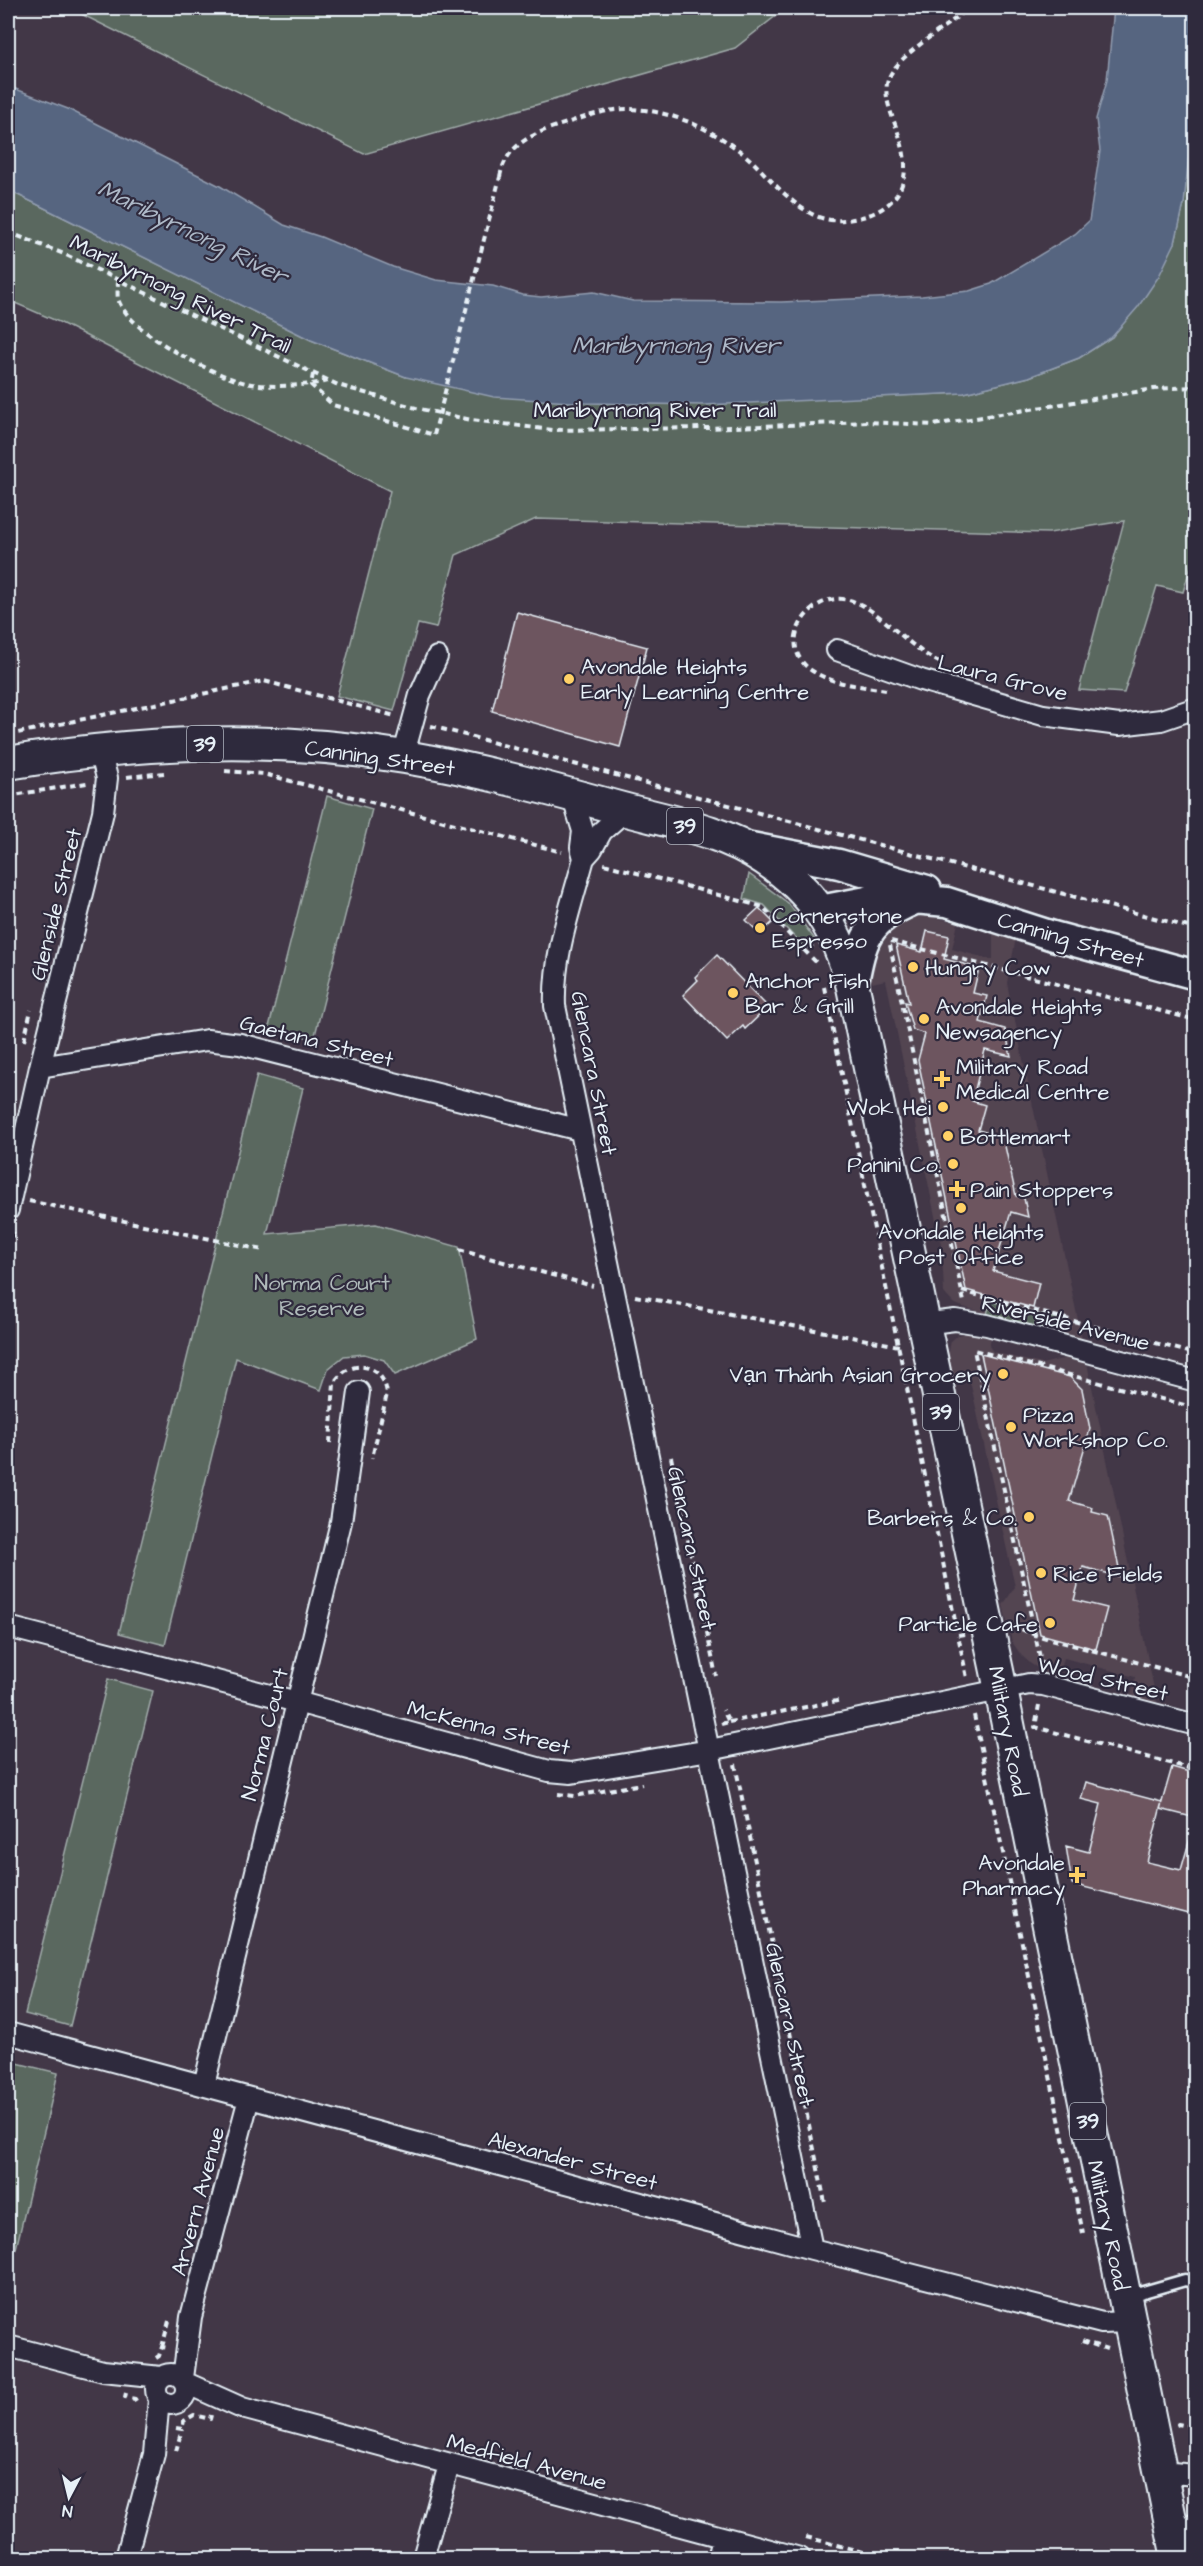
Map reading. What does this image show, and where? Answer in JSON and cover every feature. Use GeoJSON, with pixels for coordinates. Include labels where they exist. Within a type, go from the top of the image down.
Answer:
{"type":"FeatureCollection","features":[{"type":"Feature","properties":{"kind":"main road","name":"Canning Street"},"geometry":{"type":"LineString","coordinates":[[8,763],[114,773],[172,744],[265,743],[403,757],[491,774],[707,831],[743,845],[782,871],[820,910]]}},
{"type":"Feature","properties":{"kind":"main road","name":"Military Road"},"geometry":{"type":"LineString","coordinates":[[820,910],[837,937],[853,987],[922,1324],[988,1629],[986,1693],[1126,2310],[1179,2559]]}},
{"type":"Feature","properties":{"kind":"street","name":"Laura Grove"},"geometry":{"type":"LineString","coordinates":[[837,650],[921,680],[1043,715],[1119,725],[1161,720],[1196,708]]}},
{"type":"Feature","properties":{"kind":"street"},"geometry":{"type":"LineString","coordinates":[[403,757],[420,695],[437,657]]}},
{"type":"Feature","properties":{"kind":"street","name":"Glenside Street"},"geometry":{"type":"LineString","coordinates":[[13,1202],[40,1067],[114,773]]}},
{"type":"Feature","properties":{"kind":"street","name":"Glencara Street"},"geometry":{"type":"LineString","coordinates":[[572,795],[583,831],[581,848],[584,858]]}},
{"type":"Feature","properties":{"kind":"street","name":"Glencara Street"},"geometry":{"type":"LineString","coordinates":[[626,810],[602,831],[584,858],[560,949],[554,983],[555,1006],[812,2249]]}},
{"type":"Feature","properties":{"kind":"street","name":"Canning Street"},"geometry":{"type":"LineString","coordinates":[[743,845],[839,864],[928,890],[933,900]]}},
{"type":"Feature","properties":{"kind":"street"},"geometry":{"type":"LineString","coordinates":[[853,987],[862,949],[870,929],[884,916],[933,900]]}},
{"type":"Feature","properties":{"kind":"street","name":"Canning Street"},"geometry":{"type":"LineString","coordinates":[[820,910],[863,901],[933,900],[1196,975]]}},
{"type":"Feature","properties":{"kind":"street","name":"Gaetana Street"},"geometry":{"type":"LineString","coordinates":[[40,1067],[207,1040],[240,1044],[580,1130]]}},
{"type":"Feature","properties":{"kind":"street","name":"Riverside Avenue"},"geometry":{"type":"LineString","coordinates":[[922,1324],[946,1321],[968,1322],[1196,1381]]}},
{"type":"Feature","properties":{"kind":"street","name":"Norma Court"},"geometry":{"type":"LineString","coordinates":[[204,2085],[341,1522],[359,1392]]}},
{"type":"Feature","properties":{"kind":"street","name":"McKenna Street"},"geometry":{"type":"LineString","coordinates":[[8,1627],[297,1702],[549,1771],[571,1773],[710,1750],[986,1693]]}},
{"type":"Feature","properties":{"kind":"street","name":"Wood Street"},"geometry":{"type":"LineString","coordinates":[[986,1693],[1029,1684],[1043,1685],[1196,1725]]}},
{"type":"Feature","properties":{"kind":"street","name":"Alexander Street"},"geometry":{"type":"LineString","coordinates":[[8,2033],[812,2249],[1102,2323],[1126,2310]]}},
{"type":"Feature","properties":{"kind":"street","name":"Arvern Avenue"},"geometry":{"type":"LineString","coordinates":[[126,2559],[249,2098]]}},
{"type":"Feature","properties":{"kind":"street","name":"Medfield Avenue"},"geometry":{"type":"LineString","coordinates":[[8,2346],[800,2559]]}},
{"type":"Feature","properties":{"kind":"street"},"geometry":{"type":"LineString","coordinates":[[423,2559],[448,2465]]}},
{"type":"Feature","properties":{"kind":"street"},"geometry":{"type":"LineString","coordinates":[[1160,2472],[1196,2475]]}},
{"type":"Feature","properties":{"kind":"street"},"geometry":{"type":"LineString","coordinates":[[1179,2559],[1188,2529],[1196,2523]]}},
{"type":"Feature","properties":{"kind":"street"},"geometry":{"type":"LineString","coordinates":[[718,2559],[723,2539]]}},
{"type":"Feature","properties":{"kind":"lane"},"geometry":{"type":"LineString","coordinates":[[1126,2310],[1190,2282]]}},
{"type":"Feature","properties":{"kind":"path"},"geometry":{"type":"LineString","coordinates":[[312,385],[333,405],[434,435],[502,164],[514,148],[529,137],[578,120],[626,109],[649,110],[706,130],[744,154],[794,200],[816,216],[833,220],[864,216],[878,211],[897,197],[902,187],[906,168],[903,142],[888,103],[888,80],[899,63],[968,8]]}},
{"type":"Feature","properties":{"kind":"path","name":"Maribyrnong River Trail"},"geometry":{"type":"LineString","coordinates":[[8,231],[64,254],[329,381],[416,408],[471,420],[553,430],[707,428],[868,422],[933,424],[1154,389],[1196,387]]}},
{"type":"Feature","properties":{"kind":"path"},"geometry":{"type":"LineString","coordinates":[[118,280],[118,299],[133,320],[182,356],[210,371],[248,383],[312,385],[329,381]]}},
{"type":"Feature","properties":{"kind":"path"},"geometry":{"type":"LineString","coordinates":[[312,385],[313,374]]}},
{"type":"Feature","properties":{"kind":"path"},"geometry":{"type":"LineString","coordinates":[[216,771],[264,774],[565,853],[567,843]]}},
{"type":"Feature","properties":{"kind":"path"},"geometry":{"type":"LineString","coordinates":[[8,796],[114,773],[171,773]]}},
{"type":"Feature","properties":{"kind":"path"},"geometry":{"type":"LineString","coordinates":[[584,858],[763,907],[804,950]]}},
{"type":"Feature","properties":{"kind":"path"},"geometry":{"type":"LineString","coordinates":[[1196,1020],[889,940],[1042,1671],[1043,1685],[1035,1727],[1196,1770]]}},
{"type":"Feature","properties":{"kind":"path"},"geometry":{"type":"LineString","coordinates":[[8,1258],[13,1202],[263,1250]]}},
{"type":"Feature","properties":{"kind":"path"},"geometry":{"type":"LineString","coordinates":[[459,1250],[615,1292],[899,1346]]}},
{"type":"Feature","properties":{"kind":"path"},"geometry":{"type":"LineString","coordinates":[[962,1291],[1196,1353]]}},
{"type":"Feature","properties":{"kind":"path"},"geometry":{"type":"LineString","coordinates":[[974,1350],[1196,1408]]}},
{"type":"Feature","properties":{"kind":"path"},"geometry":{"type":"LineString","coordinates":[[986,1693],[958,1635],[1010,1624],[1035,1635],[1196,1678]]}},
{"type":"Feature","properties":{"kind":"path"},"geometry":{"type":"LineString","coordinates":[[735,1764],[826,2212]]}},
{"type":"Feature","properties":{"kind":"shaded area"},"geometry":{"type":"Polygon","coordinates":[[[921,914],[958,923],[952,949],[993,960],[993,932],[1016,938],[1007,983],[1082,1339],[963,1307],[953,1303],[944,1293],[942,1250],[886,980],[872,983],[870,967],[871,945],[908,915],[921,914]]]}},
{"type":"Feature","properties":{"kind":"shaded area"},"geometry":{"type":"Polygon","coordinates":[[[968,1332],[991,1338],[989,1346],[993,1352],[1042,1364],[1066,1358],[1087,1363],[1157,1703],[1131,1696],[1135,1677],[1064,1658],[1059,1677],[1031,1664],[1012,1642],[1003,1605],[1015,1587],[973,1394],[968,1374],[953,1377],[948,1355],[951,1341],[958,1335],[968,1332]]]}},
{"type":"Feature","properties":{"kind":"green space"},"geometry":{"type":"Polygon","coordinates":[[[69,8],[786,8],[735,48],[364,154],[69,8]]]}},
{"type":"Feature","properties":{"kind":"green space"},"geometry":{"type":"Polygon","coordinates":[[[1192,8],[1195,8],[1195,553],[1183,592],[1157,586],[1124,693],[1079,690],[1124,521],[1049,533],[536,519],[456,555],[436,628],[418,624],[394,711],[337,696],[390,491],[59,322],[8,300],[8,190],[311,340],[406,377],[869,397],[964,393],[1029,377],[1079,358],[1112,337],[1175,243],[1184,204],[1191,135],[1192,8]]]}},
{"type":"Feature","properties":{"kind":"green space"},"geometry":{"type":"Polygon","coordinates":[[[327,796],[372,809],[314,1039],[269,1027],[327,796]]]}},
{"type":"Feature","properties":{"kind":"green space"},"geometry":{"type":"Polygon","coordinates":[[[749,874],[788,903],[816,941],[804,947],[764,905],[744,899],[749,874]]]}},
{"type":"Feature","properties":{"kind":"green space","name":"Norma Court Reserve"},"geometry":{"type":"Polygon","coordinates":[[[257,1075],[303,1088],[267,1234],[376,1224],[459,1247],[477,1339],[395,1375],[384,1360],[364,1354],[344,1356],[328,1369],[321,1390],[236,1358],[165,1645],[119,1633],[257,1075]]]}},
{"type":"Feature","properties":{"kind":"green space"},"geometry":{"type":"Polygon","coordinates":[[[991,1301],[1064,1321],[1062,1329],[1058,1332],[987,1314],[991,1301]]]}},
{"type":"Feature","properties":{"kind":"green space"},"geometry":{"type":"Polygon","coordinates":[[[108,1679],[153,1691],[70,2026],[25,2014],[108,1679]]]}},
{"type":"Feature","properties":{"kind":"green space"},"geometry":{"type":"Polygon","coordinates":[[[13,2062],[58,2073],[8,2282],[8,2084],[13,2062]]]}},
{"type":"Feature","properties":{"kind":"water","name":"Maribyrnong River"},"geometry":{"type":"Polygon","coordinates":[[[1114,8],[1192,8],[1191,135],[1184,204],[1175,243],[1159,276],[1138,307],[1112,337],[1079,358],[1029,377],[964,393],[704,405],[586,403],[494,397],[406,377],[311,340],[8,190],[8,86],[68,109],[220,186],[284,225],[321,237],[393,267],[436,280],[493,286],[523,295],[541,297],[594,292],[633,301],[781,302],[922,296],[969,291],[991,284],[1075,234],[1089,221],[1100,151],[1096,119],[1107,80],[1114,8]]]}},
{"type":"Feature","properties":{"kind":"building","name":"Avondale Heights Early Learning Centre"},"geometry":{"type":"Polygon","coordinates":[[[517,612],[647,647],[620,747],[492,711],[517,612]]]}},
{"type":"Feature","properties":{"kind":"building","name":"Cornerstone Espresso"},"geometry":{"type":"Polygon","coordinates":[[[759,908],[773,922],[760,934],[746,920],[759,908]]]}},
{"type":"Feature","properties":{"kind":"building"},"geometry":{"type":"Polygon","coordinates":[[[927,931],[949,936],[944,959],[979,968],[973,993],[987,996],[980,1022],[1005,1029],[1011,1056],[985,1050],[972,1101],[985,1105],[978,1130],[1003,1137],[1016,1196],[1024,1198],[1028,1217],[1011,1212],[993,1271],[1039,1283],[1033,1308],[966,1290],[918,1060],[925,1034],[913,1030],[905,1002],[909,1003],[896,945],[922,952],[927,931]]]}},
{"type":"Feature","properties":{"kind":"building","name":"Anchor Fish Bar & Grill"},"geometry":{"type":"Polygon","coordinates":[[[717,955],[768,1007],[745,1029],[743,1026],[727,1041],[683,995],[698,980],[695,977],[717,955]]]}},
{"type":"Feature","properties":{"kind":"building"},"geometry":{"type":"Polygon","coordinates":[[[981,1354],[1070,1377],[1082,1389],[1090,1429],[1069,1501],[1093,1508],[1092,1512],[1108,1516],[1121,1577],[1083,1567],[1074,1600],[1107,1608],[1096,1649],[1040,1634],[981,1354]]]}},
{"type":"Feature","properties":{"kind":"building"},"geometry":{"type":"Polygon","coordinates":[[[1172,1767],[1196,1774],[1196,1818],[1160,1809],[1172,1767]]]}},
{"type":"Feature","properties":{"kind":"building"},"geometry":{"type":"Polygon","coordinates":[[[1086,1782],[1162,1802],[1147,1862],[1181,1870],[1191,1835],[1196,1836],[1196,1916],[1072,1884],[1066,1846],[1089,1852],[1101,1804],[1081,1799],[1086,1782]]]}},
{"type":"Feature","properties":{"kind":"place","name":"Avondale Heights Early Learning Centre"},"geometry":{"type":"Point","coordinates":[569,679]}},
{"type":"Feature","properties":{"kind":"place","name":"Cornerstone Espresso"},"geometry":{"type":"Point","coordinates":[760,928]}},
{"type":"Feature","properties":{"kind":"place","name":"Hungry Cow"},"geometry":{"type":"Point","coordinates":[913,967]}},
{"type":"Feature","properties":{"kind":"place","name":"Anchor Fish Bar & Grill"},"geometry":{"type":"Point","coordinates":[733,993]}},
{"type":"Feature","properties":{"kind":"place","name":"Avondale Heights Newsagency"},"geometry":{"type":"Point","coordinates":[924,1019]}},
{"type":"Feature","properties":{"kind":"place","name":"Military Road Medical Centre"},"geometry":{"type":"Point","coordinates":[942,1079]}},
{"type":"Feature","properties":{"kind":"place","name":"Wok Hei"},"geometry":{"type":"Point","coordinates":[943,1107]}},
{"type":"Feature","properties":{"kind":"place","name":"Bottlemart"},"geometry":{"type":"Point","coordinates":[948,1136]}},
{"type":"Feature","properties":{"kind":"place","name":"Panini Co."},"geometry":{"type":"Point","coordinates":[953,1164]}},
{"type":"Feature","properties":{"kind":"place","name":"Pain Stoppers"},"geometry":{"type":"Point","coordinates":[957,1189]}},
{"type":"Feature","properties":{"kind":"place","name":"Avondale Heights Post Office"},"geometry":{"type":"Point","coordinates":[961,1208]}},
{"type":"Feature","properties":{"kind":"place","name":"Vạn Thành Asian Grocery"},"geometry":{"type":"Point","coordinates":[1003,1374]}},
{"type":"Feature","properties":{"kind":"place","name":"Pizza Workshop Co."},"geometry":{"type":"Point","coordinates":[1011,1427]}},
{"type":"Feature","properties":{"kind":"place","name":"Barbers & Co."},"geometry":{"type":"Point","coordinates":[1029,1517]}},
{"type":"Feature","properties":{"kind":"place","name":"Rice Fields"},"geometry":{"type":"Point","coordinates":[1041,1573]}},
{"type":"Feature","properties":{"kind":"place","name":"Particle Cafe"},"geometry":{"type":"Point","coordinates":[1050,1623]}},
{"type":"Feature","properties":{"kind":"place","name":"Avondale Pharmacy"},"geometry":{"type":"Point","coordinates":[1077,1875]}}]}
